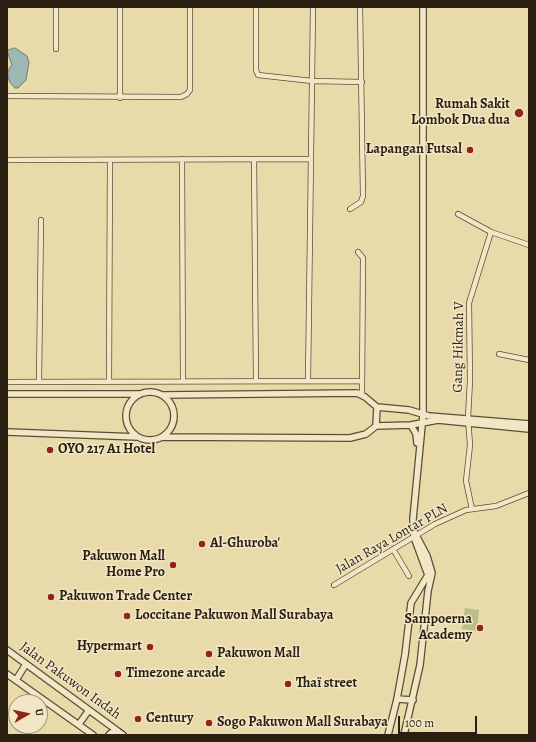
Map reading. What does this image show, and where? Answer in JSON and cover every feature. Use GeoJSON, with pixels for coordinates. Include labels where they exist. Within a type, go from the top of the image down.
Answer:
{"type":"FeatureCollection","features":[{"type":"Feature","properties":{"kind":"main road"},"geometry":{"type":"LineString","coordinates":[[109,735],[114,732],[121,733]]}},
{"type":"Feature","properties":{"kind":"street"},"geometry":{"type":"LineString","coordinates":[[56,7],[56,49]]}},
{"type":"Feature","properties":{"kind":"street"},"geometry":{"type":"LineString","coordinates":[[120,7],[120,98]]}},
{"type":"Feature","properties":{"kind":"street"},"geometry":{"type":"LineString","coordinates":[[7,96],[120,98],[181,97],[187,94],[190,90],[190,7]]}},
{"type":"Feature","properties":{"kind":"street"},"geometry":{"type":"LineString","coordinates":[[256,7],[256,70],[258,75],[312,81],[362,82]]}},
{"type":"Feature","properties":{"kind":"street"},"geometry":{"type":"LineString","coordinates":[[308,381],[313,7]]}},
{"type":"Feature","properties":{"kind":"street"},"geometry":{"type":"LineString","coordinates":[[350,209],[361,202],[363,196],[360,7]]}},
{"type":"Feature","properties":{"kind":"street"},"geometry":{"type":"LineString","coordinates":[[388,735],[405,655],[411,603],[428,575],[415,534],[413,519],[423,415],[423,7]]}},
{"type":"Feature","properties":{"kind":"street"},"geometry":{"type":"LineString","coordinates":[[254,159],[256,381]]}},
{"type":"Feature","properties":{"kind":"street"},"geometry":{"type":"LineString","coordinates":[[7,160],[311,160]]}},
{"type":"Feature","properties":{"kind":"street"},"geometry":{"type":"LineString","coordinates":[[109,382],[110,160]]}},
{"type":"Feature","properties":{"kind":"street"},"geometry":{"type":"LineString","coordinates":[[182,160],[183,381]]}},
{"type":"Feature","properties":{"kind":"street"},"geometry":{"type":"LineString","coordinates":[[458,214],[491,232],[529,245]]}},
{"type":"Feature","properties":{"kind":"street"},"geometry":{"type":"LineString","coordinates":[[39,382],[41,220]]}},
{"type":"Feature","properties":{"kind":"street","name":"Gang Hikmah V"},"geometry":{"type":"LineString","coordinates":[[472,509],[466,481],[470,445],[468,420],[470,380],[469,303],[491,232]]}},
{"type":"Feature","properties":{"kind":"street"},"geometry":{"type":"LineString","coordinates":[[7,394],[139,394],[151,391],[162,395],[362,393],[363,258],[358,252]]}},
{"type":"Feature","properties":{"kind":"street"},"geometry":{"type":"LineString","coordinates":[[499,354],[529,360]]}},
{"type":"Feature","properties":{"kind":"street"},"geometry":{"type":"LineString","coordinates":[[7,382],[362,382]]}},
{"type":"Feature","properties":{"kind":"street"},"geometry":{"type":"LineString","coordinates":[[357,393],[377,407],[409,410],[423,415],[529,429]]}},
{"type":"Feature","properties":{"kind":"street"},"geometry":{"type":"LineString","coordinates":[[138,437],[128,425],[126,418],[130,403],[139,394]]}},
{"type":"Feature","properties":{"kind":"street"},"geometry":{"type":"LineString","coordinates":[[162,395],[172,405],[174,413],[172,427],[162,437]]}},
{"type":"Feature","properties":{"kind":"street"},"geometry":{"type":"LineString","coordinates":[[376,426],[377,407]]}},
{"type":"Feature","properties":{"kind":"street"},"geometry":{"type":"LineString","coordinates":[[7,432],[138,437],[150,440],[162,437],[350,438],[366,434],[376,426],[411,425],[444,420],[529,424]]}},
{"type":"Feature","properties":{"kind":"street"},"geometry":{"type":"LineString","coordinates":[[411,425],[416,434],[419,449]]}},
{"type":"Feature","properties":{"kind":"street","name":"Jalan Raya Lontar PLN"},"geometry":{"type":"LineString","coordinates":[[334,585],[415,534],[460,512],[496,506],[529,493]]}},
{"type":"Feature","properties":{"kind":"street"},"geometry":{"type":"LineString","coordinates":[[404,735],[420,665],[428,591],[432,573],[427,556],[415,534]]}},
{"type":"Feature","properties":{"kind":"street"},"geometry":{"type":"LineString","coordinates":[[393,549],[408,576]]}},
{"type":"Feature","properties":{"kind":"street","name":"Jalan Pakuwon Indah"},"geometry":{"type":"LineString","coordinates":[[7,650],[121,733]]}},
{"type":"Feature","properties":{"kind":"street"},"geometry":{"type":"LineString","coordinates":[[16,680],[26,664]]}},
{"type":"Feature","properties":{"kind":"street","name":"Jalan Pakuwon Indah"},"geometry":{"type":"LineString","coordinates":[[7,674],[93,735]]}},
{"type":"Feature","properties":{"kind":"street"},"geometry":{"type":"LineString","coordinates":[[397,698],[413,700]]}},
{"type":"Feature","properties":{"kind":"street"},"geometry":{"type":"LineString","coordinates":[[79,724],[89,710]]}},
{"type":"Feature","properties":{"kind":"green space"},"geometry":{"type":"Polygon","coordinates":[[[465,608],[479,610],[477,631],[462,629],[465,608]]]}},
{"type":"Feature","properties":{"kind":"water"},"geometry":{"type":"Polygon","coordinates":[[[15,48],[27,56],[29,62],[26,80],[18,88],[15,88],[12,85],[8,76],[8,71],[12,65],[7,51],[15,48]]]}},
{"type":"Feature","properties":{"kind":"place","name":"Rumah Sakit Lombok Dua dua"},"geometry":{"type":"Point","coordinates":[519,113]}},
{"type":"Feature","properties":{"kind":"place","name":"Lapangan Futsal"},"geometry":{"type":"Point","coordinates":[470,150]}},
{"type":"Feature","properties":{"kind":"place","name":"OYO 217 A1 Hotel"},"geometry":{"type":"Point","coordinates":[50,450]}},
{"type":"Feature","properties":{"kind":"place","name":"Al-Ghuroba'"},"geometry":{"type":"Point","coordinates":[202,544]}},
{"type":"Feature","properties":{"kind":"place","name":"Pakuwon Mall Home Pro"},"geometry":{"type":"Point","coordinates":[173,565]}},
{"type":"Feature","properties":{"kind":"place","name":"Pakuwon Trade Center"},"geometry":{"type":"Point","coordinates":[51,597]}},
{"type":"Feature","properties":{"kind":"place","name":"Loccitane Pakuwon Mall Surabaya"},"geometry":{"type":"Point","coordinates":[127,616]}},
{"type":"Feature","properties":{"kind":"place","name":"Sampoerna Academy"},"geometry":{"type":"Point","coordinates":[480,628]}},
{"type":"Feature","properties":{"kind":"place","name":"Hypermart"},"geometry":{"type":"Point","coordinates":[150,647]}},
{"type":"Feature","properties":{"kind":"place","name":"Pakuwon Mall"},"geometry":{"type":"Point","coordinates":[209,654]}},
{"type":"Feature","properties":{"kind":"place","name":"Timezone arcade"},"geometry":{"type":"Point","coordinates":[118,674]}},
{"type":"Feature","properties":{"kind":"place","name":"Thaï street"},"geometry":{"type":"Point","coordinates":[288,684]}},
{"type":"Feature","properties":{"kind":"place","name":"Century"},"geometry":{"type":"Point","coordinates":[138,719]}},
{"type":"Feature","properties":{"kind":"place","name":"Sogo Pakuwon Mall Surabaya"},"geometry":{"type":"Point","coordinates":[209,723]}}]}
